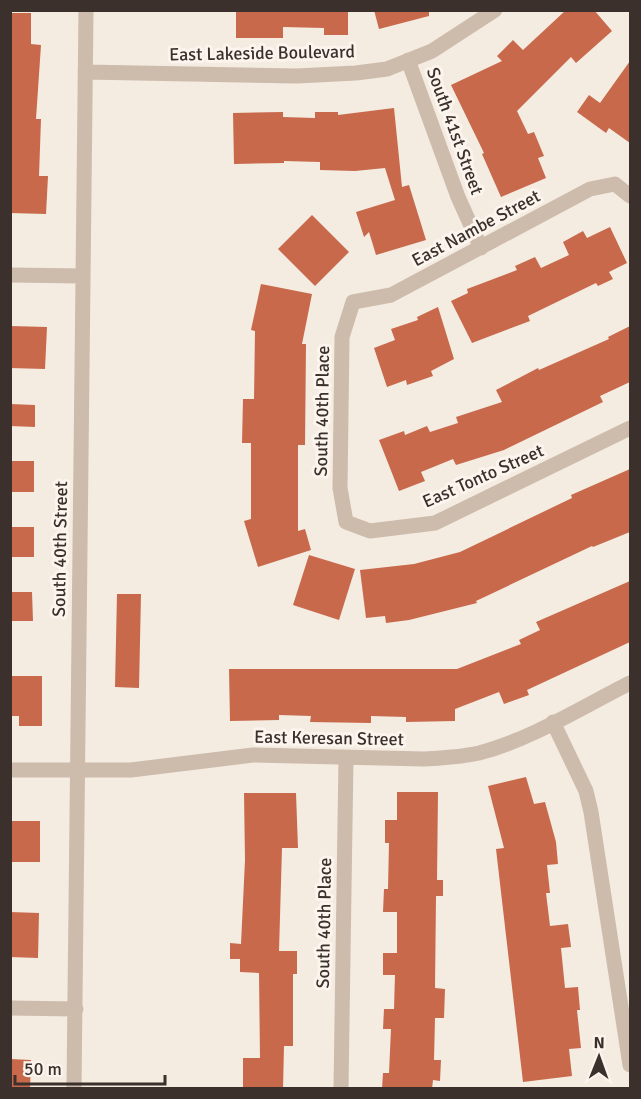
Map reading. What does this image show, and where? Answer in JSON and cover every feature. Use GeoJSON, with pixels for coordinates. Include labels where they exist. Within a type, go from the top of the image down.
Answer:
{"type":"FeatureCollection","features":[{"type":"Feature","properties":{"kind":"street","name":"South 40th Street"},"geometry":{"type":"LineString","coordinates":[[74,1089],[86,10]]}},
{"type":"Feature","properties":{"kind":"street","name":"East Lakeside Boulevard"},"geometry":{"type":"LineString","coordinates":[[85,72],[297,76],[387,69],[432,51],[495,10]]}},
{"type":"Feature","properties":{"kind":"street","name":"South 41st Street"},"geometry":{"type":"LineString","coordinates":[[408,60],[458,197],[481,248]]}},
{"type":"Feature","properties":{"kind":"street","name":"East Nambe Street"},"geometry":{"type":"LineString","coordinates":[[353,302],[391,295],[590,189],[615,184],[630,196]]}},
{"type":"Feature","properties":{"kind":"street"},"geometry":{"type":"LineString","coordinates":[[10,275],[83,276]]}},
{"type":"Feature","properties":{"kind":"street","name":"South 40th Place"},"geometry":{"type":"LineString","coordinates":[[346,522],[340,488],[342,337],[353,302]]}},
{"type":"Feature","properties":{"kind":"street","name":"East Tonto Street"},"geometry":{"type":"LineString","coordinates":[[346,522],[370,531],[435,523],[630,428]]}},
{"type":"Feature","properties":{"kind":"street","name":"East Keresan Street"},"geometry":{"type":"LineString","coordinates":[[10,770],[131,770],[253,755],[452,758],[480,753],[509,743],[630,683]]}},
{"type":"Feature","properties":{"kind":"street"},"geometry":{"type":"LineString","coordinates":[[553,722],[585,791],[591,812],[630,1065]]}},
{"type":"Feature","properties":{"kind":"street","name":"South 40th Place"},"geometry":{"type":"LineString","coordinates":[[341,1089],[346,758]]}},
{"type":"Feature","properties":{"kind":"street"},"geometry":{"type":"LineString","coordinates":[[10,1008],[76,1009]]}},
{"type":"Feature","properties":{"kind":"building"},"geometry":{"type":"Polygon","coordinates":[[[236,10],[348,10],[348,35],[324,35],[324,28],[283,27],[283,38],[236,38],[236,10]]]}},
{"type":"Feature","properties":{"kind":"building"},"geometry":{"type":"Polygon","coordinates":[[[374,10],[429,10],[429,16],[379,29],[374,10]]]}},
{"type":"Feature","properties":{"kind":"building"},"geometry":{"type":"Polygon","coordinates":[[[566,10],[594,10],[612,31],[576,63],[571,57],[517,111],[528,134],[534,132],[544,156],[538,158],[546,178],[501,197],[482,154],[484,153],[451,85],[502,61],[497,56],[513,40],[523,50],[566,10]]]}},
{"type":"Feature","properties":{"kind":"building"},"geometry":{"type":"Polygon","coordinates":[[[10,13],[31,13],[31,44],[41,45],[36,119],[41,119],[39,176],[48,176],[46,214],[10,213],[10,13]]]}},
{"type":"Feature","properties":{"kind":"building"},"geometry":{"type":"Polygon","coordinates":[[[630,61],[630,143],[609,128],[606,133],[577,112],[589,95],[600,103],[630,61]]]}},
{"type":"Feature","properties":{"kind":"building"},"geometry":{"type":"Polygon","coordinates":[[[394,108],[402,187],[409,185],[426,240],[376,255],[369,232],[364,237],[356,212],[395,200],[385,168],[355,171],[320,170],[320,162],[284,161],[284,163],[234,164],[233,113],[283,112],[283,117],[315,118],[315,112],[338,112],[338,115],[394,108]]]}},
{"type":"Feature","properties":{"kind":"building"},"geometry":{"type":"Polygon","coordinates":[[[312,215],[349,252],[315,286],[278,249],[312,215]]]}},
{"type":"Feature","properties":{"kind":"building"},"geometry":{"type":"Polygon","coordinates":[[[610,227],[627,263],[609,272],[613,279],[598,286],[596,283],[528,316],[530,321],[472,343],[451,301],[468,293],[467,289],[517,270],[515,266],[535,257],[541,268],[569,255],[563,242],[583,231],[587,238],[610,227]]]}},
{"type":"Feature","properties":{"kind":"building"},"geometry":{"type":"Polygon","coordinates":[[[261,284],[312,294],[302,344],[306,344],[305,445],[298,445],[298,531],[305,529],[311,550],[258,567],[244,521],[251,519],[251,443],[242,443],[243,399],[254,399],[255,331],[251,330],[261,284]]]}},
{"type":"Feature","properties":{"kind":"building"},"geometry":{"type":"Polygon","coordinates":[[[438,307],[454,359],[431,371],[433,376],[407,385],[406,380],[387,387],[374,348],[395,340],[391,329],[418,320],[417,317],[438,307]]]}},
{"type":"Feature","properties":{"kind":"building"},"geometry":{"type":"Polygon","coordinates":[[[10,326],[47,327],[45,369],[10,368],[10,326]]]}},
{"type":"Feature","properties":{"kind":"building"},"geometry":{"type":"Polygon","coordinates":[[[630,326],[630,382],[600,396],[603,402],[504,450],[456,465],[453,459],[421,472],[425,481],[399,491],[379,440],[404,431],[405,435],[427,426],[430,432],[458,423],[456,417],[502,402],[496,390],[538,368],[539,370],[609,339],[608,337],[630,326]]]}},
{"type":"Feature","properties":{"kind":"building"},"geometry":{"type":"Polygon","coordinates":[[[10,404],[35,405],[35,427],[10,426],[10,404]]]}},
{"type":"Feature","properties":{"kind":"building"},"geometry":{"type":"Polygon","coordinates":[[[10,461],[34,461],[34,492],[10,492],[10,461]]]}},
{"type":"Feature","properties":{"kind":"building"},"geometry":{"type":"Polygon","coordinates":[[[630,469],[630,532],[592,546],[476,601],[477,603],[409,620],[386,623],[385,616],[366,618],[360,570],[414,564],[460,552],[572,498],[571,495],[630,469]]]}},
{"type":"Feature","properties":{"kind":"building"},"geometry":{"type":"Polygon","coordinates":[[[11,527],[34,527],[34,557],[10,557],[11,527]]]}},
{"type":"Feature","properties":{"kind":"building"},"geometry":{"type":"Polygon","coordinates":[[[309,555],[355,569],[339,620],[293,605],[309,555]]]}},
{"type":"Feature","properties":{"kind":"building"},"geometry":{"type":"Polygon","coordinates":[[[630,581],[630,642],[527,690],[529,695],[504,704],[499,692],[455,709],[455,721],[406,722],[406,717],[371,716],[371,723],[310,722],[311,716],[279,715],[279,720],[230,721],[229,669],[457,669],[521,644],[519,640],[540,630],[536,622],[630,581]]]}},
{"type":"Feature","properties":{"kind":"building"},"geometry":{"type":"Polygon","coordinates":[[[10,592],[32,592],[33,621],[10,621],[10,592]]]}},
{"type":"Feature","properties":{"kind":"building"},"geometry":{"type":"Polygon","coordinates":[[[117,594],[141,594],[139,688],[115,687],[117,594]]]}},
{"type":"Feature","properties":{"kind":"building"},"geometry":{"type":"Polygon","coordinates":[[[10,676],[42,676],[42,726],[19,726],[19,716],[10,716],[10,676]]]}},
{"type":"Feature","properties":{"kind":"building"},"geometry":{"type":"Polygon","coordinates":[[[526,777],[534,804],[545,802],[556,842],[558,864],[547,865],[550,893],[546,893],[550,926],[568,924],[571,947],[561,948],[565,988],[578,987],[580,1010],[577,1010],[581,1048],[569,1049],[572,1076],[523,1082],[496,849],[504,848],[488,786],[526,777]]]}},
{"type":"Feature","properties":{"kind":"building"},"geometry":{"type":"Polygon","coordinates":[[[397,792],[438,792],[437,880],[443,880],[443,896],[436,896],[435,988],[445,989],[444,1018],[435,1018],[434,1060],[441,1060],[440,1081],[433,1080],[432,1089],[382,1089],[383,1073],[389,1073],[391,1029],[383,1029],[384,1009],[394,1009],[395,975],[383,975],[383,953],[397,953],[397,912],[383,912],[384,889],[388,889],[389,843],[385,843],[385,820],[397,820],[397,792]]]}},
{"type":"Feature","properties":{"kind":"building"},"geometry":{"type":"Polygon","coordinates":[[[244,793],[296,793],[298,848],[282,848],[279,951],[297,951],[297,974],[293,974],[293,1046],[284,1046],[283,1089],[243,1089],[243,1058],[260,1058],[259,973],[240,972],[240,959],[230,959],[230,943],[241,944],[245,860],[244,793]]]}},
{"type":"Feature","properties":{"kind":"building"},"geometry":{"type":"Polygon","coordinates":[[[10,821],[40,821],[40,862],[10,862],[10,821]]]}},
{"type":"Feature","properties":{"kind":"building"},"geometry":{"type":"Polygon","coordinates":[[[10,912],[39,913],[38,958],[10,957],[10,912]]]}},
{"type":"Feature","properties":{"kind":"building"},"geometry":{"type":"Polygon","coordinates":[[[10,1059],[31,1060],[30,1089],[10,1089],[10,1059]]]}}]}
